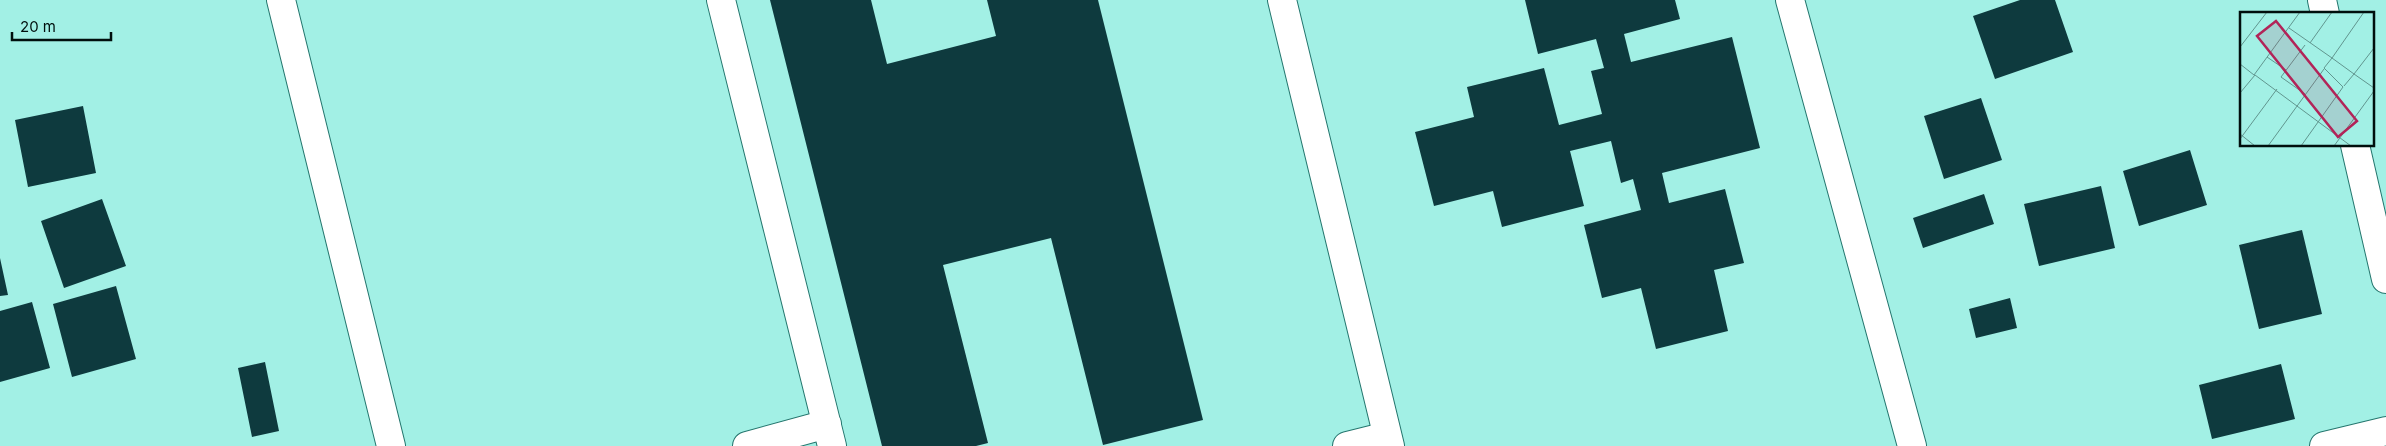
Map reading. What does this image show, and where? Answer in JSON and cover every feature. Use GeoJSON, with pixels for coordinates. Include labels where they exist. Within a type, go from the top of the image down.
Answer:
{"type":"FeatureCollection","features":[{"type":"Feature","properties":{"kind":"street"},"geometry":{"type":"LineString","coordinates":[[281,0],[391,446]]}},
{"type":"Feature","properties":{"kind":"street"},"geometry":{"type":"LineString","coordinates":[[720,0],[830,435],[747,446]]}},
{"type":"Feature","properties":{"kind":"street"},"geometry":{"type":"LineString","coordinates":[[1282,0],[1389,441],[1347,446]]}},
{"type":"Feature","properties":{"kind":"street"},"geometry":{"type":"LineString","coordinates":[[1790,0],[1912,446]]}},
{"type":"Feature","properties":{"kind":"street"},"geometry":{"type":"LineString","coordinates":[[2355,146],[2386,278]]}},
{"type":"Feature","properties":{"kind":"street"},"geometry":{"type":"LineString","coordinates":[[2324,446],[2386,431]]}},
{"type":"Feature","properties":{"kind":"building"},"geometry":{"type":"Polygon","coordinates":[[[770,0],[871,0],[887,64],[996,36],[987,0],[1098,0],[1203,420],[1103,445],[1051,238],[943,265],[988,443],[976,446],[882,446],[770,0]]]}},
{"type":"Feature","properties":{"kind":"building"},"geometry":{"type":"Polygon","coordinates":[[[1525,0],[1675,0],[1680,19],[1624,34],[1631,62],[1732,37],[1760,148],[1662,173],[1669,203],[1725,189],[1744,263],[1714,270],[1728,331],[1656,349],[1641,288],[1602,298],[1584,225],[1641,210],[1633,179],[1621,183],[1611,141],[1570,151],[1584,206],[1502,227],[1493,191],[1434,206],[1415,132],[1474,117],[1467,87],[1544,68],[1559,125],[1602,114],[1591,71],[1604,68],[1596,39],[1538,54],[1525,0]]]}},
{"type":"Feature","properties":{"kind":"building"},"geometry":{"type":"Polygon","coordinates":[[[2020,0],[2055,0],[2073,52],[1995,79],[1973,16],[2020,0]]]}},
{"type":"Feature","properties":{"kind":"building"},"geometry":{"type":"Polygon","coordinates":[[[1981,98],[2002,160],[1944,179],[1924,116],[1981,98]]]}},
{"type":"Feature","properties":{"kind":"building"},"geometry":{"type":"Polygon","coordinates":[[[83,106],[96,173],[28,187],[15,120],[83,106]]]}},
{"type":"Feature","properties":{"kind":"building"},"geometry":{"type":"Polygon","coordinates":[[[2190,150],[2207,205],[2139,226],[2123,171],[2190,150]]]}},
{"type":"Feature","properties":{"kind":"building"},"geometry":{"type":"Polygon","coordinates":[[[2101,186],[2115,248],[2039,266],[2024,204],[2101,186]]]}},
{"type":"Feature","properties":{"kind":"building"},"geometry":{"type":"Polygon","coordinates":[[[1984,194],[1994,224],[1923,248],[1913,218],[1984,194]]]}},
{"type":"Feature","properties":{"kind":"building"},"geometry":{"type":"Polygon","coordinates":[[[102,199],[126,266],[64,288],[41,221],[102,199]]]}},
{"type":"Feature","properties":{"kind":"building"},"geometry":{"type":"Polygon","coordinates":[[[2302,230],[2322,314],[2259,329],[2239,245],[2302,230]]]}},
{"type":"Feature","properties":{"kind":"building"},"geometry":{"type":"Polygon","coordinates":[[[0,258],[8,295],[0,296],[0,258]]]}},
{"type":"Feature","properties":{"kind":"building"},"geometry":{"type":"Polygon","coordinates":[[[116,286],[136,359],[72,377],[53,304],[116,286]]]}},
{"type":"Feature","properties":{"kind":"building"},"geometry":{"type":"Polygon","coordinates":[[[2010,298],[2017,328],[1976,338],[1969,309],[2010,298]]]}},
{"type":"Feature","properties":{"kind":"building"},"geometry":{"type":"Polygon","coordinates":[[[32,302],[50,368],[0,382],[0,311],[32,302]]]}},
{"type":"Feature","properties":{"kind":"building"},"geometry":{"type":"Polygon","coordinates":[[[265,362],[279,431],[252,437],[238,368],[265,362]]]}},
{"type":"Feature","properties":{"kind":"building"},"geometry":{"type":"Polygon","coordinates":[[[2281,364],[2295,419],[2212,439],[2199,385],[2281,364]]]}}]}
